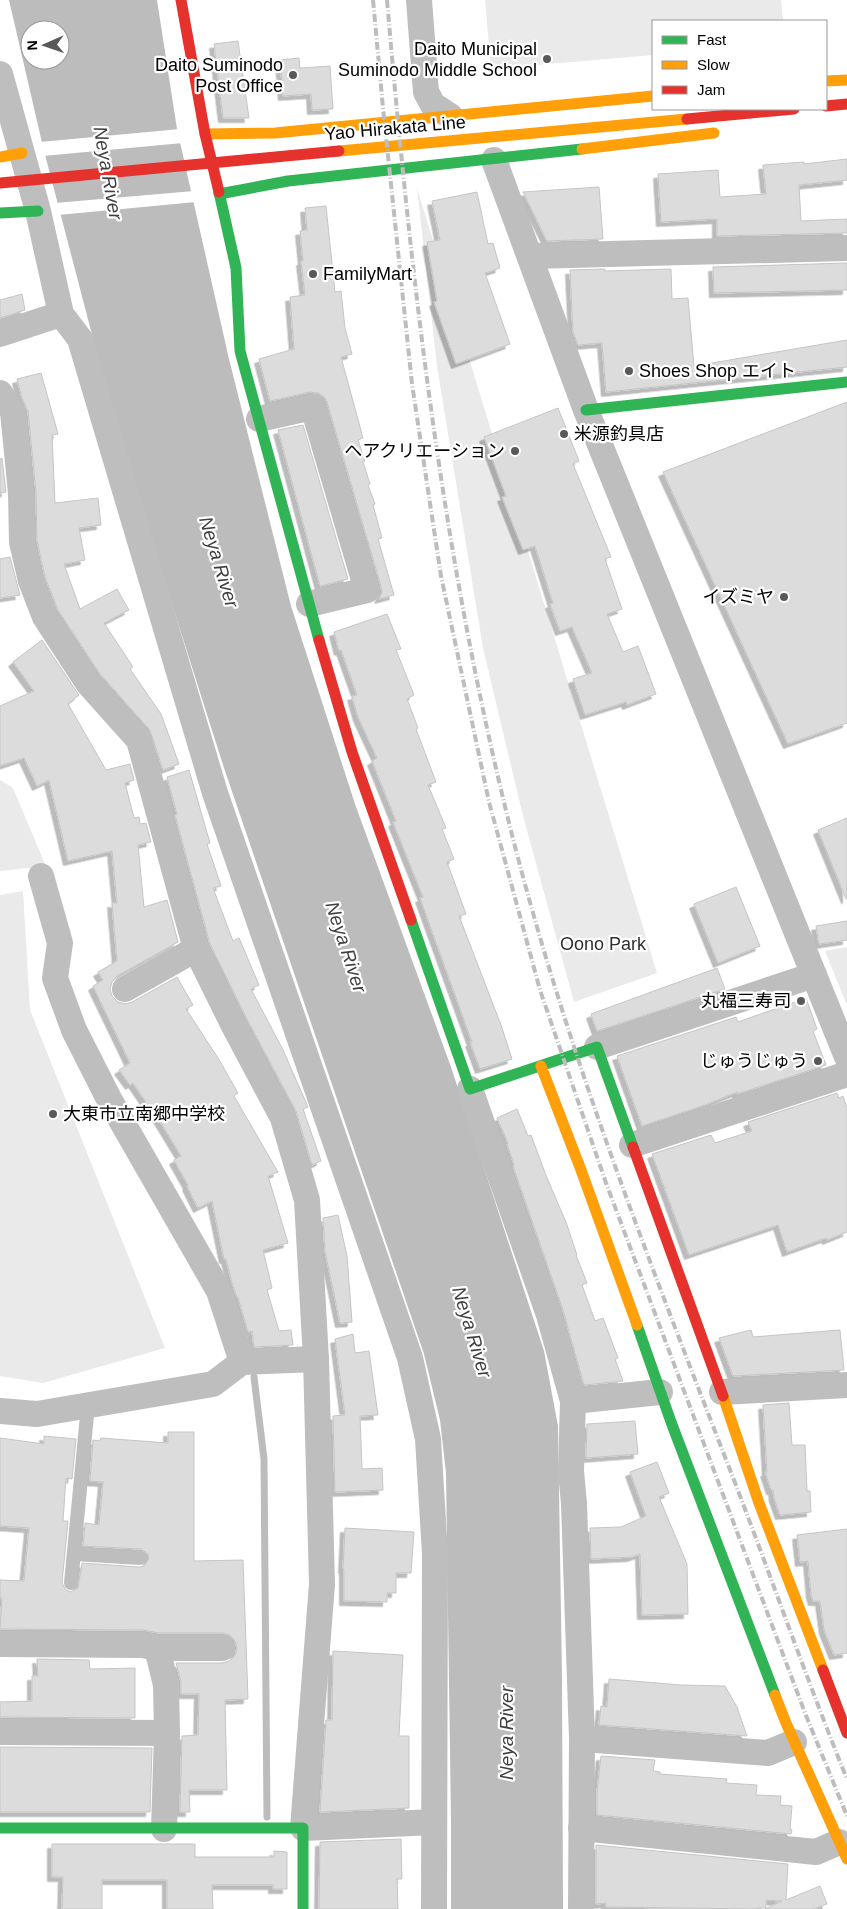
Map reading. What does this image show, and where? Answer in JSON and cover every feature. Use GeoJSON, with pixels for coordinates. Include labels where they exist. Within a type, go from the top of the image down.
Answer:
{"type":"FeatureCollection","features":[{"type":"Feature","properties":{"kind":"street"},"geometry":{"type":"LineString","coordinates":[[181,0],[205,134],[236,268],[240,351],[309,604],[352,752],[549,1315],[573,1400],[572,1471],[582,1739],[581,1909]]}},
{"type":"Feature","properties":{"kind":"street"},"geometry":{"type":"LineString","coordinates":[[419,0],[426,92],[432,105],[450,116]]}},
{"type":"Feature","properties":{"kind":"street"},"geometry":{"type":"LineString","coordinates":[[0,74],[11,155],[38,211],[61,314],[80,339],[215,793],[410,1358],[428,1440],[434,1545],[434,1909]]}},
{"type":"Feature","properties":{"kind":"street"},"geometry":{"type":"LineString","coordinates":[[827,81],[847,80]]}},
{"type":"Feature","properties":{"kind":"street"},"geometry":{"type":"LineString","coordinates":[[205,134],[275,133],[652,96]]}},
{"type":"Feature","properties":{"kind":"street"},"geometry":{"type":"LineString","coordinates":[[827,106],[847,104]]}},
{"type":"Feature","properties":{"kind":"street","name":"Yao Hirakata Line"},"geometry":{"type":"LineString","coordinates":[[0,183],[785,110]]}},
{"type":"Feature","properties":{"kind":"street"},"geometry":{"type":"LineString","coordinates":[[744,125],[793,110]]}},
{"type":"Feature","properties":{"kind":"street"},"geometry":{"type":"LineString","coordinates":[[219,194],[288,181],[494,160],[708,135],[726,130]]}},
{"type":"Feature","properties":{"kind":"street"},"geometry":{"type":"LineString","coordinates":[[494,160],[531,256],[586,410],[847,1057]]}},
{"type":"Feature","properties":{"kind":"street"},"geometry":{"type":"LineString","coordinates":[[0,213],[38,211]]}},
{"type":"Feature","properties":{"kind":"street"},"geometry":{"type":"LineString","coordinates":[[531,256],[847,248]]}},
{"type":"Feature","properties":{"kind":"street"},"geometry":{"type":"LineString","coordinates":[[0,334],[61,314]]}},
{"type":"Feature","properties":{"kind":"street"},"geometry":{"type":"LineString","coordinates":[[586,410],[847,382]]}},
{"type":"Feature","properties":{"kind":"street"},"geometry":{"type":"LineString","coordinates":[[0,393],[13,412],[10,496],[31,581],[45,617],[88,683],[138,740],[196,949],[283,1118],[307,1200],[316,1359],[322,1584],[303,1828],[303,1909]]}},
{"type":"Feature","properties":{"kind":"street"},"geometry":{"type":"LineString","coordinates":[[259,419],[313,407],[367,590],[309,604]]}},
{"type":"Feature","properties":{"kind":"street"},"geometry":{"type":"LineString","coordinates":[[42,876],[60,943],[55,978],[74,1030],[109,1099],[219,1291],[242,1362]]}},
{"type":"Feature","properties":{"kind":"street"},"geometry":{"type":"LineString","coordinates":[[125,989],[196,949]]}},
{"type":"Feature","properties":{"kind":"street"},"geometry":{"type":"LineString","coordinates":[[470,1089],[814,975]]}},
{"type":"Feature","properties":{"kind":"street"},"geometry":{"type":"LineString","coordinates":[[597,1047],[722,1392],[759,1503],[847,1733]]}},
{"type":"Feature","properties":{"kind":"street"},"geometry":{"type":"LineString","coordinates":[[541,1066],[582,1170],[660,1392],[786,1723],[843,1850],[816,1852],[581,1828]]}},
{"type":"Feature","properties":{"kind":"street"},"geometry":{"type":"LineString","coordinates":[[632,1144],[847,1074]]}},
{"type":"Feature","properties":{"kind":"street"},"geometry":{"type":"LineString","coordinates":[[0,1411],[37,1414],[213,1384],[242,1362],[316,1359]]}},
{"type":"Feature","properties":{"kind":"street"},"geometry":{"type":"LineString","coordinates":[[722,1392],[847,1385],[847,1393]]}},
{"type":"Feature","properties":{"kind":"street"},"geometry":{"type":"LineString","coordinates":[[573,1400],[660,1392]]}},
{"type":"Feature","properties":{"kind":"street"},"geometry":{"type":"LineString","coordinates":[[0,1644],[142,1645],[157,1648],[222,1648]]}},
{"type":"Feature","properties":{"kind":"street"},"geometry":{"type":"LineString","coordinates":[[157,1648],[166,1685],[167,1734],[164,1829]]}},
{"type":"Feature","properties":{"kind":"street"},"geometry":{"type":"LineString","coordinates":[[0,1732],[167,1734]]}},
{"type":"Feature","properties":{"kind":"street"},"geometry":{"type":"LineString","coordinates":[[582,1739],[768,1753],[794,1742]]}},
{"type":"Feature","properties":{"kind":"street"},"geometry":{"type":"LineString","coordinates":[[0,1828],[303,1828],[434,1822]]}},
{"type":"Feature","properties":{"kind":"lane"},"geometry":{"type":"LineString","coordinates":[[71,1583],[88,1405]]}},
{"type":"Feature","properties":{"kind":"lane"},"geometry":{"type":"LineString","coordinates":[[74,1554],[140,1558]]}},
{"type":"Feature","properties":{"kind":"green space"},"geometry":{"type":"Polygon","coordinates":[[[485,0],[781,0],[783,20],[652,20],[652,55],[491,69],[485,0]]]}},
{"type":"Feature","properties":{"kind":"green space","name":"Oono Park"},"geometry":{"type":"Polygon","coordinates":[[[417,188],[657,973],[574,1002],[523,816],[483,648],[437,366],[417,188]]]}},
{"type":"Feature","properties":{"kind":"green space"},"geometry":{"type":"Polygon","coordinates":[[[0,780],[13,788],[47,869],[32,873],[30,868],[0,871],[0,780]]]}},
{"type":"Feature","properties":{"kind":"green space","name":"大東市立南郷中学校"},"geometry":{"type":"Polygon","coordinates":[[[23,891],[30,1010],[165,1348],[43,1383],[0,1376],[0,895],[23,891]]]}},
{"type":"Feature","properties":{"kind":"green space"},"geometry":{"type":"Polygon","coordinates":[[[847,947],[847,1003],[846,1003],[825,951],[847,947]]]}},
{"type":"Feature","properties":{"kind":"water","name":"Neya River"},"geometry":{"type":"Polygon","coordinates":[[[9,0],[157,0],[177,129],[229,359],[291,606],[355,804],[451,1067],[544,1351],[558,1426],[563,1909],[451,1909],[446,1473],[440,1420],[424,1354],[224,768],[118,434],[43,147],[25,70],[70,70],[70,20],[20,20],[20,48],[9,0]]]}},
{"type":"Feature","properties":{"kind":"pier"},"geometry":{"type":"Polygon","coordinates":[[[180,129],[183,143],[43,156],[40,142],[180,129]]]}},
{"type":"Feature","properties":{"kind":"pier"},"geometry":{"type":"Polygon","coordinates":[[[194,191],[196,202],[58,215],[55,203],[194,191]]]}},
{"type":"Feature","properties":{"kind":"building"},"geometry":{"type":"Polygon","coordinates":[[[238,41],[249,118],[223,118],[214,44],[238,41]]]}},
{"type":"Feature","properties":{"kind":"building"},"geometry":{"type":"Polygon","coordinates":[[[299,58],[300,68],[330,66],[333,109],[312,110],[311,94],[283,96],[280,60],[299,58]]]}},
{"type":"Feature","properties":{"kind":"building"},"geometry":{"type":"Polygon","coordinates":[[[847,159],[847,180],[799,185],[801,221],[847,219],[847,233],[717,236],[717,219],[661,222],[658,174],[718,170],[720,197],[766,194],[763,165],[804,162],[804,164],[847,159]]]}},
{"type":"Feature","properties":{"kind":"building"},"geometry":{"type":"Polygon","coordinates":[[[599,187],[603,239],[547,241],[523,192],[599,187]]]}},
{"type":"Feature","properties":{"kind":"building"},"geometry":{"type":"Polygon","coordinates":[[[477,192],[488,244],[493,243],[500,268],[485,273],[510,344],[456,364],[434,302],[437,301],[427,242],[440,240],[432,201],[477,192]]]}},
{"type":"Feature","properties":{"kind":"building"},"geometry":{"type":"Polygon","coordinates":[[[326,206],[335,292],[341,291],[345,328],[352,354],[341,357],[363,438],[358,440],[365,461],[363,462],[370,484],[368,485],[375,504],[373,505],[382,538],[378,539],[394,595],[379,599],[382,593],[381,586],[327,402],[318,393],[310,392],[270,401],[259,359],[294,349],[290,297],[305,295],[300,231],[307,230],[305,208],[326,206]]]}},
{"type":"Feature","properties":{"kind":"building"},"geometry":{"type":"Polygon","coordinates":[[[847,263],[847,290],[714,293],[713,267],[847,263]]]}},
{"type":"Feature","properties":{"kind":"building"},"geometry":{"type":"Polygon","coordinates":[[[605,269],[605,271],[671,269],[672,299],[688,298],[694,366],[847,340],[847,367],[606,392],[602,343],[578,345],[573,332],[570,270],[605,269]]]}},
{"type":"Feature","properties":{"kind":"building"},"geometry":{"type":"Polygon","coordinates":[[[22,294],[25,310],[0,318],[0,300],[22,294]]]}},
{"type":"Feature","properties":{"kind":"building"},"geometry":{"type":"Polygon","coordinates":[[[41,373],[58,434],[52,435],[55,503],[98,498],[101,525],[79,528],[85,560],[64,564],[80,609],[117,589],[129,610],[104,623],[133,667],[130,669],[161,714],[179,764],[163,770],[150,730],[100,674],[58,610],[45,577],[37,540],[36,492],[28,411],[17,379],[41,373]]]}},
{"type":"Feature","properties":{"kind":"building","name":"イズミヤ"},"geometry":{"type":"Polygon","coordinates":[[[847,402],[847,723],[788,744],[663,472],[847,402]]]}},
{"type":"Feature","properties":{"kind":"building"},"geometry":{"type":"Polygon","coordinates":[[[558,408],[579,461],[573,464],[611,557],[605,559],[622,609],[607,614],[623,652],[638,646],[656,694],[627,705],[626,702],[585,715],[573,679],[592,673],[572,627],[560,631],[550,604],[553,603],[535,546],[523,550],[502,497],[506,496],[484,437],[558,408]]]}},
{"type":"Feature","properties":{"kind":"building"},"geometry":{"type":"Polygon","coordinates":[[[303,425],[348,579],[320,586],[278,430],[303,425]]]}},
{"type":"Feature","properties":{"kind":"building"},"geometry":{"type":"Polygon","coordinates":[[[2,458],[6,492],[0,493],[0,459],[2,458]]]}},
{"type":"Feature","properties":{"kind":"building"},"geometry":{"type":"Polygon","coordinates":[[[10,557],[20,595],[0,598],[0,559],[10,557]]]}},
{"type":"Feature","properties":{"kind":"building"},"geometry":{"type":"Polygon","coordinates":[[[387,614],[401,649],[396,650],[414,695],[407,699],[436,782],[428,785],[446,828],[442,829],[454,859],[447,862],[466,914],[459,916],[501,1025],[512,1059],[480,1069],[420,898],[423,897],[393,822],[396,821],[372,761],[377,758],[358,717],[352,696],[357,695],[341,650],[339,651],[334,632],[387,614]]]}},
{"type":"Feature","properties":{"kind":"building"},"geometry":{"type":"Polygon","coordinates":[[[42,640],[79,695],[68,704],[106,770],[130,764],[134,780],[125,783],[134,818],[139,817],[140,824],[146,823],[151,842],[138,845],[144,907],[167,900],[178,942],[117,976],[112,982],[110,989],[112,996],[118,1002],[125,1004],[132,1002],[177,977],[193,1005],[186,1009],[238,1093],[234,1096],[278,1172],[268,1176],[288,1243],[263,1250],[272,1288],[267,1290],[279,1331],[291,1330],[293,1345],[254,1347],[252,1331],[248,1332],[226,1259],[224,1259],[212,1201],[198,1208],[174,1160],[181,1156],[153,1110],[133,1083],[130,1085],[119,1070],[130,1063],[93,986],[103,980],[98,972],[117,961],[112,903],[117,903],[112,851],[68,861],[49,780],[37,786],[24,758],[0,766],[0,706],[34,691],[13,662],[42,640]]]}},
{"type":"Feature","properties":{"kind":"building"},"geometry":{"type":"Polygon","coordinates":[[[189,770],[210,843],[207,844],[221,886],[213,888],[233,941],[239,938],[259,985],[251,989],[283,1050],[308,1107],[303,1109],[321,1161],[312,1165],[296,1111],[210,944],[175,815],[177,814],[167,777],[189,770]]]}},
{"type":"Feature","properties":{"kind":"building"},"geometry":{"type":"Polygon","coordinates":[[[847,818],[847,899],[846,899],[818,830],[847,818]]]}},
{"type":"Feature","properties":{"kind":"building"},"geometry":{"type":"Polygon","coordinates":[[[736,887],[760,946],[718,963],[694,904],[736,887]]]}},
{"type":"Feature","properties":{"kind":"building"},"geometry":{"type":"Polygon","coordinates":[[[847,921],[847,940],[819,944],[816,926],[847,921]]]}},
{"type":"Feature","properties":{"kind":"building"},"geometry":{"type":"Polygon","coordinates":[[[717,968],[725,989],[597,1031],[591,1014],[717,968]]]}},
{"type":"Feature","properties":{"kind":"building"},"geometry":{"type":"Polygon","coordinates":[[[806,998],[817,1029],[813,1031],[826,1065],[737,1094],[737,1092],[642,1126],[617,1056],[736,1017],[738,1022],[806,998]]]}},
{"type":"Feature","properties":{"kind":"building"},"geometry":{"type":"Polygon","coordinates":[[[837,1093],[839,1098],[843,1096],[847,1108],[847,1232],[787,1252],[778,1225],[689,1255],[652,1154],[711,1135],[715,1143],[752,1131],[748,1122],[837,1093]]]}},
{"type":"Feature","properties":{"kind":"building"},"geometry":{"type":"Polygon","coordinates":[[[517,1109],[528,1136],[531,1135],[566,1222],[587,1283],[582,1285],[595,1321],[603,1318],[618,1358],[615,1359],[623,1381],[584,1385],[563,1310],[513,1166],[508,1143],[497,1118],[517,1109]]]}},
{"type":"Feature","properties":{"kind":"building"},"geometry":{"type":"Polygon","coordinates":[[[338,1215],[347,1256],[352,1322],[340,1323],[325,1251],[323,1218],[338,1215]]]}},
{"type":"Feature","properties":{"kind":"building"},"geometry":{"type":"Polygon","coordinates":[[[751,1330],[753,1337],[840,1330],[844,1370],[733,1376],[719,1338],[751,1330]]]}},
{"type":"Feature","properties":{"kind":"building"},"geometry":{"type":"Polygon","coordinates":[[[353,1334],[355,1353],[369,1351],[378,1415],[360,1416],[362,1469],[382,1468],[383,1490],[335,1492],[333,1416],[345,1415],[335,1339],[353,1334]]]}},
{"type":"Feature","properties":{"kind":"building"},"geometry":{"type":"Polygon","coordinates":[[[789,1403],[792,1445],[805,1445],[807,1491],[810,1491],[811,1512],[780,1515],[773,1490],[771,1490],[765,1472],[767,1472],[763,1405],[789,1403]]]}},
{"type":"Feature","properties":{"kind":"building"},"geometry":{"type":"Polygon","coordinates":[[[635,1421],[638,1454],[586,1458],[587,1424],[635,1421]]]}},
{"type":"Feature","properties":{"kind":"building"},"geometry":{"type":"Polygon","coordinates":[[[168,1432],[194,1432],[194,1561],[243,1560],[248,1699],[225,1700],[227,1790],[189,1790],[190,1812],[180,1812],[182,1736],[198,1735],[199,1694],[181,1694],[181,1682],[176,1663],[222,1663],[229,1661],[235,1656],[237,1648],[235,1641],[230,1635],[222,1633],[159,1633],[143,1630],[0,1629],[2,1598],[0,1598],[0,1580],[24,1581],[29,1528],[0,1526],[0,1438],[44,1444],[44,1436],[76,1439],[72,1479],[66,1478],[63,1521],[68,1521],[62,1583],[66,1590],[71,1592],[78,1588],[82,1563],[139,1567],[144,1566],[149,1559],[148,1554],[141,1549],[83,1546],[85,1523],[99,1525],[103,1482],[90,1481],[93,1440],[100,1441],[101,1438],[168,1443],[168,1432]]]}},
{"type":"Feature","properties":{"kind":"building"},"geometry":{"type":"Polygon","coordinates":[[[657,1462],[669,1493],[659,1497],[687,1564],[688,1614],[642,1615],[640,1554],[632,1557],[591,1559],[590,1528],[621,1527],[646,1516],[630,1472],[657,1462]]]}},
{"type":"Feature","properties":{"kind":"building"},"geometry":{"type":"Polygon","coordinates":[[[345,1528],[414,1532],[411,1573],[396,1573],[396,1593],[387,1593],[387,1602],[344,1601],[345,1528]]]}},
{"type":"Feature","properties":{"kind":"building"},"geometry":{"type":"Polygon","coordinates":[[[847,1529],[847,1653],[834,1655],[824,1630],[820,1601],[813,1601],[811,1594],[808,1561],[800,1562],[797,1535],[847,1529]]]}},
{"type":"Feature","properties":{"kind":"building"},"geometry":{"type":"Polygon","coordinates":[[[333,1651],[403,1655],[399,1736],[409,1736],[409,1808],[320,1812],[326,1720],[332,1720],[333,1651]]]}},
{"type":"Feature","properties":{"kind":"building"},"geometry":{"type":"Polygon","coordinates":[[[37,1659],[89,1660],[90,1669],[135,1668],[135,1718],[0,1717],[0,1702],[32,1701],[32,1676],[38,1676],[37,1659]]]}},
{"type":"Feature","properties":{"kind":"building"},"geometry":{"type":"Polygon","coordinates":[[[609,1679],[681,1685],[725,1686],[737,1707],[747,1736],[599,1725],[601,1706],[607,1707],[609,1679]]]}},
{"type":"Feature","properties":{"kind":"building"},"geometry":{"type":"Polygon","coordinates":[[[0,1747],[152,1748],[150,1812],[0,1812],[0,1747]]]}},
{"type":"Feature","properties":{"kind":"building"},"geometry":{"type":"Polygon","coordinates":[[[601,1756],[655,1760],[653,1771],[660,1772],[660,1774],[727,1779],[726,1783],[757,1785],[756,1795],[781,1796],[780,1805],[792,1806],[791,1834],[597,1815],[597,1792],[601,1756]]]}},
{"type":"Feature","properties":{"kind":"building"},"geometry":{"type":"Polygon","coordinates":[[[401,1839],[402,1879],[397,1879],[398,1909],[319,1909],[320,1842],[401,1839]]]}},
{"type":"Feature","properties":{"kind":"building"},"geometry":{"type":"Polygon","coordinates":[[[52,1844],[195,1844],[195,1857],[274,1857],[274,1851],[287,1852],[287,1889],[273,1889],[273,1885],[212,1885],[213,1909],[167,1909],[167,1880],[102,1880],[102,1909],[62,1909],[63,1877],[52,1877],[52,1844]]]}},
{"type":"Feature","properties":{"kind":"building"},"geometry":{"type":"Polygon","coordinates":[[[596,1845],[788,1864],[786,1900],[820,1886],[827,1904],[814,1909],[765,1909],[782,1901],[766,1900],[766,1908],[757,1909],[606,1907],[606,1903],[596,1904],[596,1845]]]}},
{"type":"Feature","properties":{"kind":"waterway"},"geometry":{"type":"LineString","coordinates":[[254,1377],[264,1459],[267,1817]]}},
{"type":"Feature","properties":{"kind":"railway"},"geometry":{"type":"LineString","coordinates":[[373,0],[412,384],[441,576],[489,802],[540,990],[606,1183],[805,1713],[847,1816]]}},
{"type":"Feature","properties":{"kind":"railway"},"geometry":{"type":"LineString","coordinates":[[387,0],[417,301],[445,501],[481,699],[525,885],[577,1056],[636,1224],[847,1779]]}},
{"type":"Feature","properties":{"kind":"traffic: fast"},"geometry":{"type":"LineString","coordinates":[[219,194],[288,181],[582,149]]}},
{"type":"Feature","properties":{"kind":"traffic: fast"},"geometry":{"type":"LineString","coordinates":[[219,192],[236,268],[240,351],[319,640]]}},
{"type":"Feature","properties":{"kind":"traffic: fast"},"geometry":{"type":"LineString","coordinates":[[0,213],[38,211]]}},
{"type":"Feature","properties":{"kind":"traffic: fast"},"geometry":{"type":"LineString","coordinates":[[586,410],[847,382]]}},
{"type":"Feature","properties":{"kind":"traffic: fast"},"geometry":{"type":"LineString","coordinates":[[411,920],[470,1089],[597,1047],[633,1147]]}},
{"type":"Feature","properties":{"kind":"traffic: fast"},"geometry":{"type":"LineString","coordinates":[[637,1325],[671,1422],[775,1695]]}},
{"type":"Feature","properties":{"kind":"traffic: fast"},"geometry":{"type":"LineString","coordinates":[[0,1828],[303,1828],[303,1909]]}},
{"type":"Feature","properties":{"kind":"traffic: slow"},"geometry":{"type":"LineString","coordinates":[[827,81],[847,80]]}},
{"type":"Feature","properties":{"kind":"traffic: slow"},"geometry":{"type":"LineString","coordinates":[[205,134],[275,133],[652,96]]}},
{"type":"Feature","properties":{"kind":"traffic: slow"},"geometry":{"type":"LineString","coordinates":[[339,151],[687,119]]}},
{"type":"Feature","properties":{"kind":"traffic: slow"},"geometry":{"type":"LineString","coordinates":[[582,149],[714,133]]}},
{"type":"Feature","properties":{"kind":"traffic: slow"},"geometry":{"type":"LineString","coordinates":[[0,157],[22,153]]}},
{"type":"Feature","properties":{"kind":"traffic: slow"},"geometry":{"type":"LineString","coordinates":[[541,1066],[637,1325]]}},
{"type":"Feature","properties":{"kind":"traffic: slow"},"geometry":{"type":"LineString","coordinates":[[723,1396],[759,1503],[823,1670]]}},
{"type":"Feature","properties":{"kind":"traffic: slow"},"geometry":{"type":"LineString","coordinates":[[775,1695],[847,1859]]}},
{"type":"Feature","properties":{"kind":"traffic: jam"},"geometry":{"type":"LineString","coordinates":[[181,0],[205,134],[219,192]]}},
{"type":"Feature","properties":{"kind":"traffic: jam"},"geometry":{"type":"LineString","coordinates":[[827,106],[847,104]]}},
{"type":"Feature","properties":{"kind":"traffic: jam"},"geometry":{"type":"LineString","coordinates":[[687,119],[783,110]]}},
{"type":"Feature","properties":{"kind":"traffic: jam"},"geometry":{"type":"LineString","coordinates":[[0,183],[339,151]]}},
{"type":"Feature","properties":{"kind":"traffic: jam"},"geometry":{"type":"LineString","coordinates":[[319,640],[352,752],[411,920]]}},
{"type":"Feature","properties":{"kind":"traffic: jam"},"geometry":{"type":"LineString","coordinates":[[633,1147],[723,1396]]}},
{"type":"Feature","properties":{"kind":"traffic: jam"},"geometry":{"type":"LineString","coordinates":[[823,1670],[847,1733]]}},
{"type":"Feature","properties":{"kind":"place","name":"Daito Municipal Suminodo Middle School"},"geometry":{"type":"Point","coordinates":[547,59]}},
{"type":"Feature","properties":{"kind":"place","name":"Daito Suminodo Post Office"},"geometry":{"type":"Point","coordinates":[293,75]}},
{"type":"Feature","properties":{"kind":"place","name":"FamilyMart"},"geometry":{"type":"Point","coordinates":[313,274]}},
{"type":"Feature","properties":{"kind":"place","name":"Shoes Shop エイト"},"geometry":{"type":"Point","coordinates":[629,371]}},
{"type":"Feature","properties":{"kind":"place","name":"米源釣具店"},"geometry":{"type":"Point","coordinates":[564,434]}},
{"type":"Feature","properties":{"kind":"place","name":"ヘアクリエーション"},"geometry":{"type":"Point","coordinates":[515,451]}},
{"type":"Feature","properties":{"kind":"place","name":"イズミヤ"},"geometry":{"type":"Point","coordinates":[784,597]}},
{"type":"Feature","properties":{"kind":"place","name":"丸福三寿司"},"geometry":{"type":"Point","coordinates":[801,1001]}},
{"type":"Feature","properties":{"kind":"place","name":"じゅうじゅう"},"geometry":{"type":"Point","coordinates":[818,1061]}},
{"type":"Feature","properties":{"kind":"place","name":"大東市立南郷中学校"},"geometry":{"type":"Point","coordinates":[53,1114]}}]}
